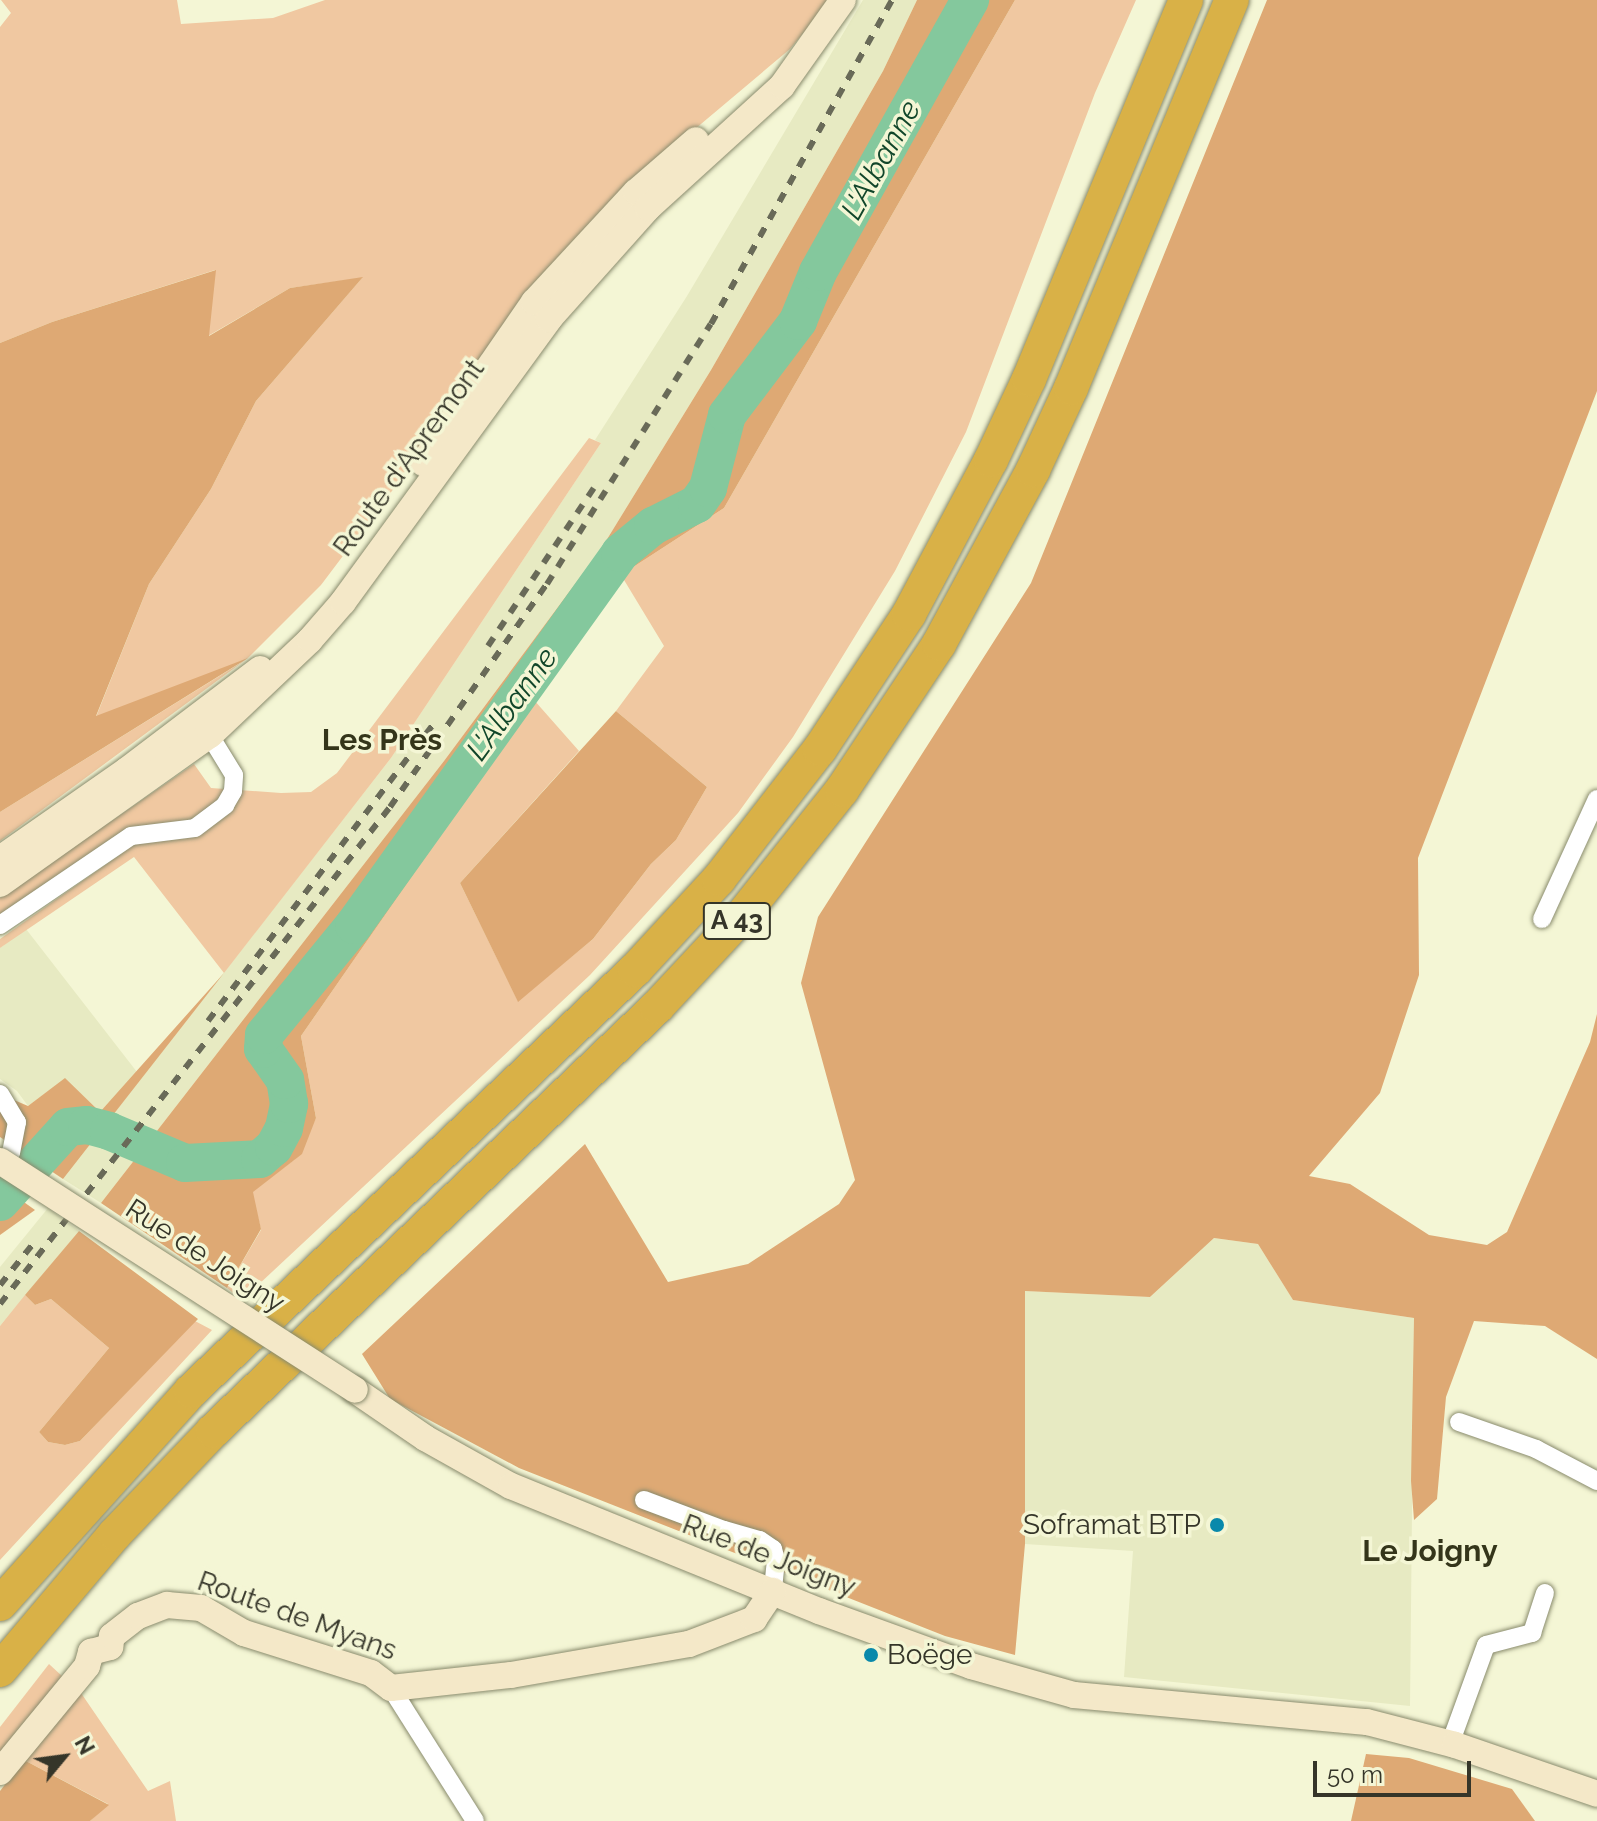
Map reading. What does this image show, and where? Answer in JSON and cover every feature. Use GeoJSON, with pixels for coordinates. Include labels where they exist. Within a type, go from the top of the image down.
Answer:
{"type":"FeatureCollection","features":[{"type":"Feature","properties":{"kind":"highway","name":"A 43"},"geometry":{"type":"LineString","coordinates":[[0,1604],[191,1391],[635,970],[719,879],[812,760],[909,614],[991,460],[1041,351],[1186,0]]}},
{"type":"Feature","properties":{"kind":"highway","name":"A 43"},"geometry":{"type":"LineString","coordinates":[[0,1670],[115,1534],[213,1431],[657,1007],[741,917],[842,790],[939,644],[1033,470],[1232,0]]}},
{"type":"Feature","properties":{"kind":"main road","name":"Route d'Apremont"},"geometry":{"type":"LineString","coordinates":[[0,884],[204,726],[257,671],[334,589],[389,514],[489,364],[554,280],[636,192],[772,78],[827,24],[843,0]]}},
{"type":"Feature","properties":{"kind":"main road","name":"Route d'Apremont"},"geometry":{"type":"LineString","coordinates":[[0,859],[204,726]]}},
{"type":"Feature","properties":{"kind":"main road","name":"Rue de Joigny"},"geometry":{"type":"LineString","coordinates":[[0,1163],[425,1438],[511,1486],[773,1591],[971,1666],[1074,1695],[1367,1722],[1450,1744],[1597,1794]]}},
{"type":"Feature","properties":{"kind":"main road","name":"Route de Myans"},"geometry":{"type":"LineString","coordinates":[[0,1772],[87,1666],[91,1652],[110,1647],[112,1636],[138,1616],[167,1605],[201,1608],[244,1633],[371,1673],[391,1688],[511,1675],[689,1644],[754,1619],[773,1591]]}},
{"type":"Feature","properties":{"kind":"street"},"geometry":{"type":"LineString","coordinates":[[0,925],[131,836],[195,828],[214,816],[233,791],[234,775],[204,726]]}},
{"type":"Feature","properties":{"kind":"street"},"geometry":{"type":"LineString","coordinates":[[1542,919],[1597,799]]}},
{"type":"Feature","properties":{"kind":"street"},"geometry":{"type":"LineString","coordinates":[[0,1094],[17,1122],[11,1152],[0,1163]]}},
{"type":"Feature","properties":{"kind":"street"},"geometry":{"type":"LineString","coordinates":[[1459,1422],[1536,1449],[1597,1481]]}},
{"type":"Feature","properties":{"kind":"street"},"geometry":{"type":"LineString","coordinates":[[644,1500],[760,1540],[773,1549],[776,1560],[773,1591]]}},
{"type":"Feature","properties":{"kind":"street"},"geometry":{"type":"LineString","coordinates":[[1450,1744],[1486,1645],[1532,1633],[1545,1593]]}},
{"type":"Feature","properties":{"kind":"street"},"geometry":{"type":"LineString","coordinates":[[391,1688],[475,1821]]}},
{"type":"Feature","properties":{"kind":"shaded area"},"geometry":{"type":"Polygon","coordinates":[[[1,0],[177,0],[181,24],[273,18],[325,0],[831,0],[790,49],[613,198],[511,314],[407,471],[321,585],[248,658],[0,841],[0,812],[242,662],[96,717],[149,584],[211,489],[256,401],[362,278],[290,288],[208,336],[215,270],[52,322],[0,343],[0,27],[11,13],[1,0]]]}},
{"type":"Feature","properties":{"kind":"shaded area"},"geometry":{"type":"Polygon","coordinates":[[[863,0],[917,0],[883,71],[711,370],[601,549],[444,761],[101,1203],[63,1179],[391,758],[601,443],[595,440],[687,296],[863,0]]]}},
{"type":"Feature","properties":{"kind":"shaded area"},"geometry":{"type":"Polygon","coordinates":[[[917,0],[1015,0],[724,508],[621,575],[301,1036],[316,1118],[302,1154],[253,1192],[261,1229],[227,1288],[101,1203],[444,761],[601,549],[711,370],[883,71],[917,0]]]}},
{"type":"Feature","properties":{"kind":"shaded area"},"geometry":{"type":"Polygon","coordinates":[[[1015,0],[1136,0],[1095,93],[966,432],[895,571],[793,737],[738,813],[590,975],[242,1300],[227,1288],[261,1230],[252,1192],[295,1159],[316,1118],[301,1036],[534,700],[579,751],[460,883],[518,1001],[593,939],[651,864],[676,840],[707,787],[616,711],[664,646],[621,575],[724,508],[1015,0]]]}},
{"type":"Feature","properties":{"kind":"shaded area"},"geometry":{"type":"Polygon","coordinates":[[[1267,0],[1597,0],[1597,391],[1418,858],[1419,975],[1380,1093],[1309,1176],[1350,1184],[1429,1235],[1487,1245],[1507,1232],[1590,1042],[1597,1014],[1597,1359],[1545,1326],[1474,1321],[1446,1397],[1437,1499],[1414,1520],[1411,1481],[1414,1318],[1293,1300],[1258,1244],[1214,1238],[1150,1297],[1025,1291],[1025,1544],[1015,1655],[945,1636],[519,1468],[390,1399],[362,1354],[585,1144],[668,1282],[748,1264],[839,1204],[855,1180],[801,983],[818,917],[1031,583],[1267,0]]]}},
{"type":"Feature","properties":{"kind":"shaded area"},"geometry":{"type":"Polygon","coordinates":[[[216,270],[209,336],[290,288],[363,277],[256,401],[211,489],[149,584],[96,716],[248,658],[0,812],[0,343],[52,322],[216,270]]]}},
{"type":"Feature","properties":{"kind":"shaded area"},"geometry":{"type":"Polygon","coordinates":[[[589,438],[601,443],[391,758],[224,973],[134,857],[0,948],[0,939],[128,849],[0,916],[0,898],[194,764],[211,788],[281,793],[311,792],[337,773],[589,438]]]}},
{"type":"Feature","properties":{"kind":"shaded area"},"geometry":{"type":"Polygon","coordinates":[[[616,711],[707,787],[676,840],[651,864],[593,939],[518,1002],[460,883],[616,711]]]}},
{"type":"Feature","properties":{"kind":"shaded area"},"geometry":{"type":"Polygon","coordinates":[[[26,929],[137,1072],[100,1112],[65,1079],[28,1106],[17,1091],[0,1079],[0,948],[26,929]]]}},
{"type":"Feature","properties":{"kind":"shaded area"},"geometry":{"type":"Polygon","coordinates":[[[224,973],[63,1179],[0,1137],[0,1094],[28,1106],[65,1078],[100,1112],[224,973]]]}},
{"type":"Feature","properties":{"kind":"shaded area"},"geometry":{"type":"Polygon","coordinates":[[[0,1185],[35,1210],[0,1235],[0,1185]]]}},
{"type":"Feature","properties":{"kind":"shaded area"},"geometry":{"type":"Polygon","coordinates":[[[48,1208],[79,1231],[0,1326],[0,1267],[48,1208]]]}},
{"type":"Feature","properties":{"kind":"shaded area"},"geometry":{"type":"Polygon","coordinates":[[[79,1231],[198,1319],[80,1441],[65,1445],[48,1442],[39,1432],[109,1348],[51,1299],[35,1305],[25,1295],[79,1231]]]}},
{"type":"Feature","properties":{"kind":"shaded area"},"geometry":{"type":"Polygon","coordinates":[[[1214,1238],[1258,1244],[1293,1300],[1414,1318],[1410,1706],[1124,1677],[1133,1551],[1025,1544],[1025,1291],[1150,1297],[1214,1238]]]}},
{"type":"Feature","properties":{"kind":"shaded area"},"geometry":{"type":"Polygon","coordinates":[[[25,1295],[35,1305],[51,1299],[109,1348],[39,1432],[48,1442],[65,1445],[80,1441],[195,1321],[212,1330],[0,1560],[0,1326],[25,1295]]]}},
{"type":"Feature","properties":{"kind":"shaded area"},"geometry":{"type":"Polygon","coordinates":[[[49,1664],[62,1676],[0,1753],[0,1727],[49,1664]]]}},
{"type":"Feature","properties":{"kind":"shaded area"},"geometry":{"type":"Polygon","coordinates":[[[81,1693],[148,1791],[170,1781],[176,1821],[90,1821],[108,1804],[24,1760],[81,1693]]]}},
{"type":"Feature","properties":{"kind":"shaded area"},"geometry":{"type":"Polygon","coordinates":[[[1366,1754],[1409,1758],[1512,1789],[1535,1821],[1351,1821],[1366,1754]]]}},
{"type":"Feature","properties":{"kind":"shaded area"},"geometry":{"type":"Polygon","coordinates":[[[24,1760],[109,1805],[90,1821],[0,1821],[0,1791],[24,1760]]]}},
{"type":"Feature","properties":{"kind":"waterway","name":"L'Albanne"},"geometry":{"type":"LineString","coordinates":[[0,1202],[68,1127],[87,1125],[109,1131],[185,1163],[260,1159],[274,1147],[284,1128],[289,1104],[285,1080],[263,1049],[264,1035],[354,925],[620,553],[653,526],[697,504],[708,488],[727,415],[798,321],[818,272],[970,0]]}},
{"type":"Feature","properties":{"kind":"railway"},"geometry":{"type":"LineString","coordinates":[[0,1304],[390,807],[547,584],[711,324],[892,0]]}},
{"type":"Feature","properties":{"kind":"railway"},"geometry":{"type":"LineString","coordinates":[[488,646],[599,480]]}},
{"type":"Feature","properties":{"kind":"railway"},"geometry":{"type":"LineString","coordinates":[[208,1021],[433,725]]}},
{"type":"Feature","properties":{"kind":"railway"},"geometry":{"type":"LineString","coordinates":[[0,1285],[33,1244]]}},
{"type":"Feature","properties":{"kind":"place","name":"Soframat BTP"},"geometry":{"type":"Point","coordinates":[1217,1525]}},
{"type":"Feature","properties":{"kind":"place","name":"Boëge"},"geometry":{"type":"Point","coordinates":[871,1655]}},
{"type":"Feature","properties":{"kind":"district","name":"Les Près"},"geometry":{"type":"Point","coordinates":[382,740]}},
{"type":"Feature","properties":{"kind":"district","name":"Le Joigny"},"geometry":{"type":"Point","coordinates":[1430,1551]}}]}
